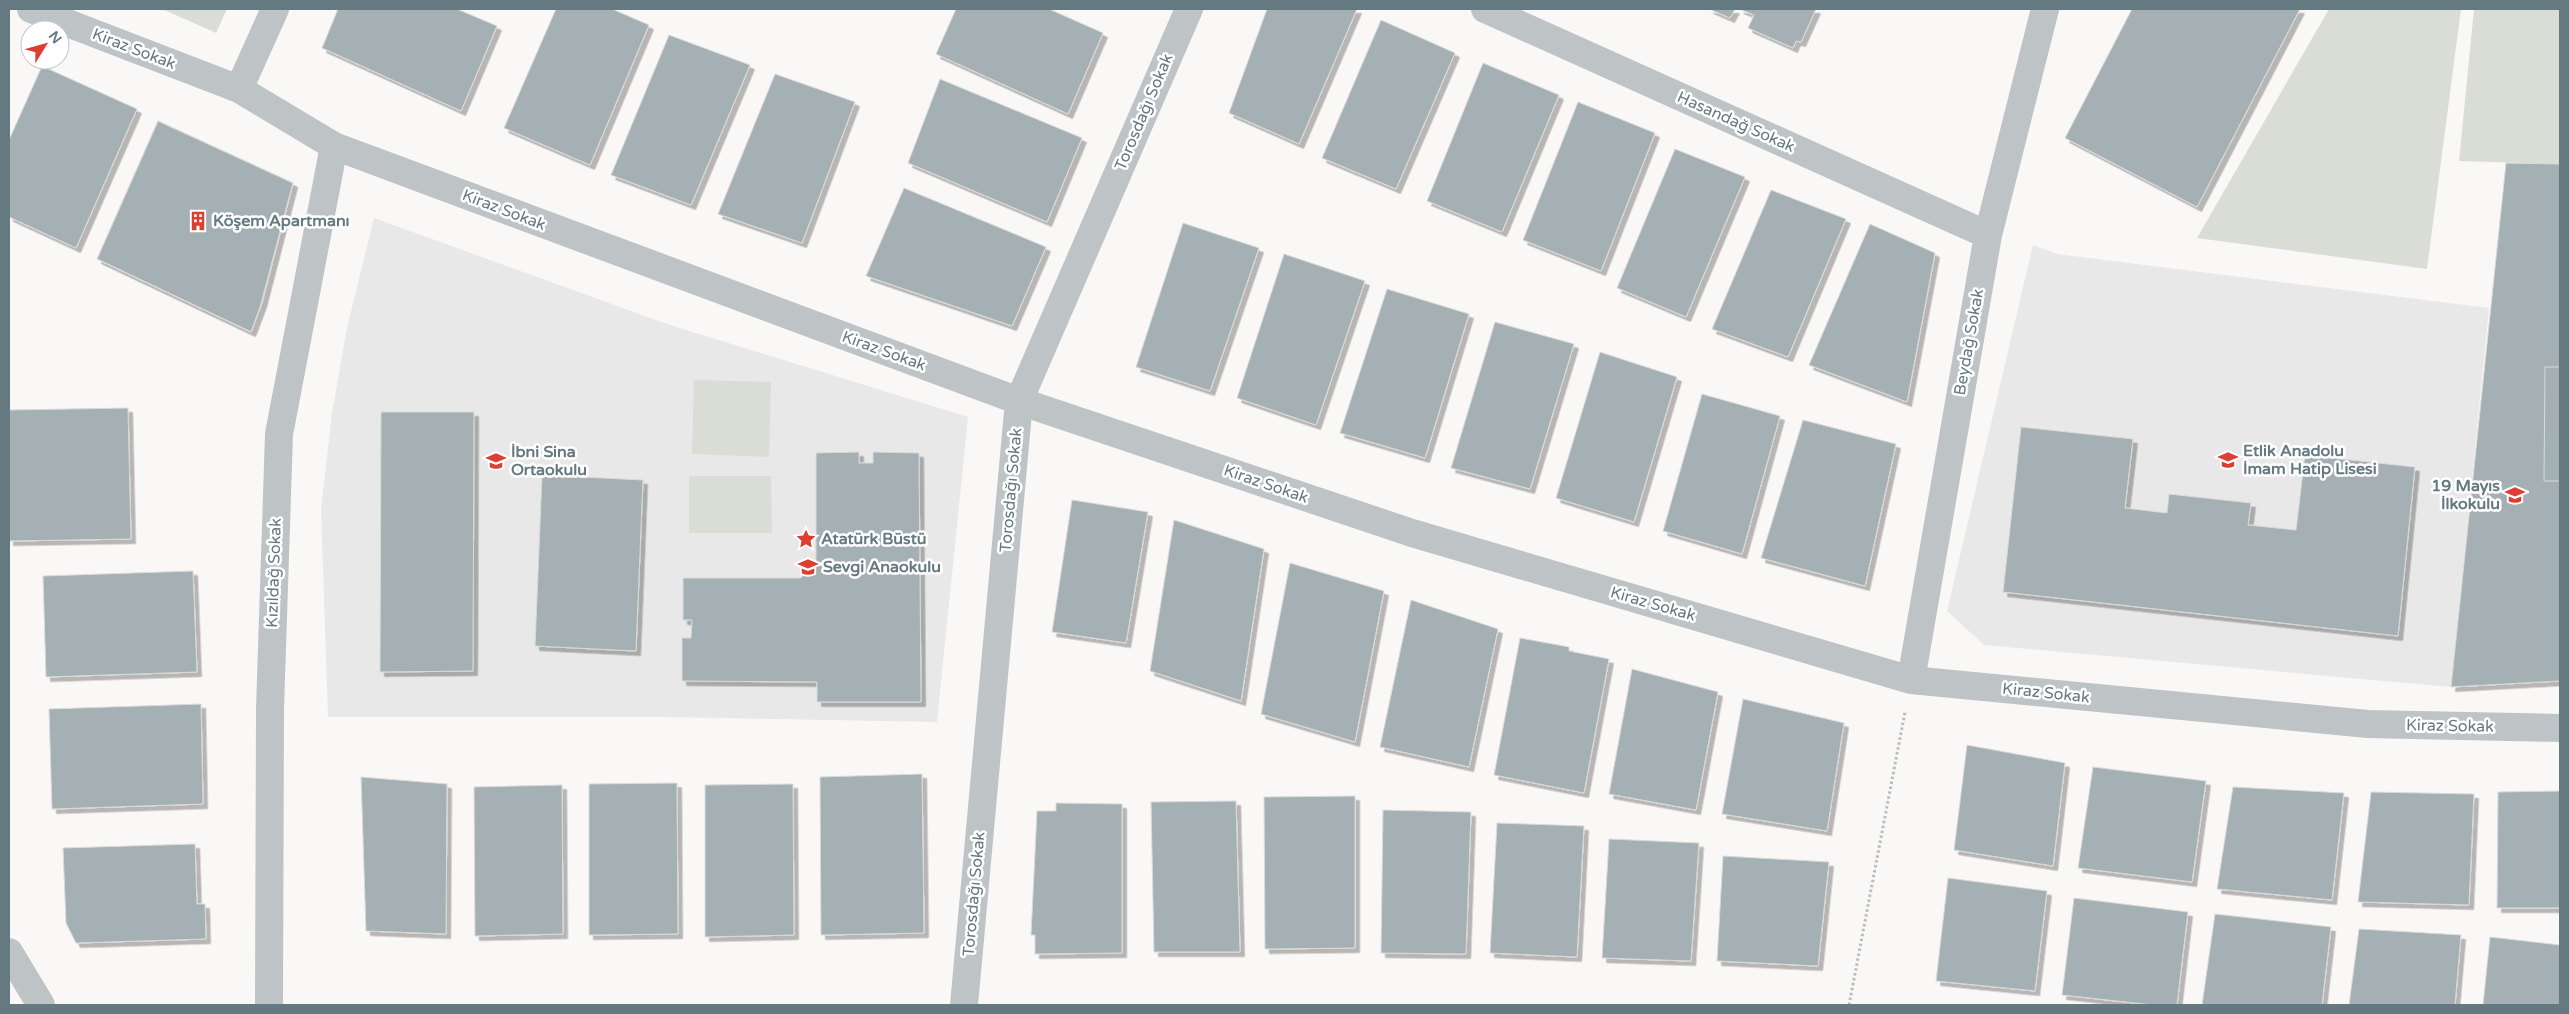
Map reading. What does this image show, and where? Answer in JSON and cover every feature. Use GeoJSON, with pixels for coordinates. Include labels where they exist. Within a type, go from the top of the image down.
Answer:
{"type":"FeatureCollection","features":[{"type":"Feature","properties":{"kind":"street","name":"Kiraz Sokak"},"geometry":{"type":"LineString","coordinates":[[31,9],[239,89],[334,146],[1019,401],[1412,533],[1911,680],[2368,724],[2560,728]]}},
{"type":"Feature","properties":{"kind":"street"},"geometry":{"type":"LineString","coordinates":[[239,89],[275,9]]}},
{"type":"Feature","properties":{"kind":"street","name":"Torosdağı Sokak"},"geometry":{"type":"LineString","coordinates":[[964,1005],[1019,401],[1188,9]]}},
{"type":"Feature","properties":{"kind":"street","name":"Hasandağ Sokak"},"geometry":{"type":"LineString","coordinates":[[1485,9],[1988,235]]}},
{"type":"Feature","properties":{"kind":"street","name":"Beydağ Sokak"},"geometry":{"type":"LineString","coordinates":[[1911,680],[1988,235],[2045,9]]}},
{"type":"Feature","properties":{"kind":"street","name":"Kızıldağ Sokak"},"geometry":{"type":"LineString","coordinates":[[269,1005],[270,709],[279,434],[334,146]]}},
{"type":"Feature","properties":{"kind":"street"},"geometry":{"type":"LineString","coordinates":[[9,952],[41,1005]]}},
{"type":"Feature","properties":{"kind":"path"},"geometry":{"type":"LineString","coordinates":[[1850,1005],[1911,680]]}},
{"type":"Feature","properties":{"kind":"shaded area"},"geometry":{"type":"Polygon","coordinates":[[[162,9],[227,9],[216,33],[162,9]]]}},
{"type":"Feature","properties":{"kind":"shaded area"},"geometry":{"type":"Polygon","coordinates":[[[2329,9],[2461,9],[2427,269],[2197,238],[2329,9]]]}},
{"type":"Feature","properties":{"kind":"shaded area"},"geometry":{"type":"Polygon","coordinates":[[[2474,9],[2560,9],[2560,164],[2459,161],[2474,9]]]}},
{"type":"Feature","properties":{"kind":"shaded area"},"geometry":{"type":"Polygon","coordinates":[[[374,218],[667,324],[968,417],[937,722],[661,717],[328,717],[321,509],[332,413],[347,328],[374,218]]]}},
{"type":"Feature","properties":{"kind":"shaded area","name":"Etlik Anadolu İmam Hatip Lisesi"},"geometry":{"type":"Polygon","coordinates":[[[2033,245],[2057,254],[2489,308],[2451,687],[1984,645],[1947,611],[2033,245]]]}},
{"type":"Feature","properties":{"kind":"shaded area"},"geometry":{"type":"Polygon","coordinates":[[[694,380],[771,382],[769,457],[692,454],[694,380]]]}},
{"type":"Feature","properties":{"kind":"shaded area"},"geometry":{"type":"Polygon","coordinates":[[[689,476],[771,476],[772,533],[689,533],[689,476]]]}},
{"type":"Feature","properties":{"kind":"building"},"geometry":{"type":"Polygon","coordinates":[[[338,9],[457,9],[497,26],[461,111],[322,48],[338,9]]]}},
{"type":"Feature","properties":{"kind":"building"},"geometry":{"type":"Polygon","coordinates":[[[556,9],[612,9],[649,25],[590,165],[504,128],[556,9]]]}},
{"type":"Feature","properties":{"kind":"building"},"geometry":{"type":"Polygon","coordinates":[[[956,9],[1049,9],[1103,33],[1068,114],[936,54],[956,9]]]}},
{"type":"Feature","properties":{"kind":"building"},"geometry":{"type":"Polygon","coordinates":[[[1267,9],[1357,9],[1299,144],[1229,113],[1267,9]]]}},
{"type":"Feature","properties":{"kind":"building"},"geometry":{"type":"Polygon","coordinates":[[[1709,9],[1735,9],[1730,18],[1709,9]]]}},
{"type":"Feature","properties":{"kind":"building"},"geometry":{"type":"Polygon","coordinates":[[[1739,9],[1816,9],[1801,42],[1796,41],[1793,48],[1748,28],[1754,15],[1739,9]]]}},
{"type":"Feature","properties":{"kind":"building"},"geometry":{"type":"Polygon","coordinates":[[[2132,9],[2300,9],[2197,207],[2065,138],[2132,9]]]}},
{"type":"Feature","properties":{"kind":"building"},"geometry":{"type":"Polygon","coordinates":[[[1381,20],[1455,53],[1396,189],[1322,158],[1381,20]]]}},
{"type":"Feature","properties":{"kind":"building"},"geometry":{"type":"Polygon","coordinates":[[[669,35],[750,65],[691,205],[611,175],[669,35]]]}},
{"type":"Feature","properties":{"kind":"building"},"geometry":{"type":"Polygon","coordinates":[[[1483,63],[1559,95],[1502,232],[1427,201],[1483,63]]]}},
{"type":"Feature","properties":{"kind":"building"},"geometry":{"type":"Polygon","coordinates":[[[40,70],[51,70],[137,109],[76,248],[9,217],[9,140],[40,70]]]}},
{"type":"Feature","properties":{"kind":"building"},"geometry":{"type":"Polygon","coordinates":[[[775,74],[855,102],[802,243],[718,214],[775,74]]]}},
{"type":"Feature","properties":{"kind":"building"},"geometry":{"type":"Polygon","coordinates":[[[940,79],[1082,138],[1047,222],[908,163],[940,79]]]}},
{"type":"Feature","properties":{"kind":"building"},"geometry":{"type":"Polygon","coordinates":[[[1578,102],[1655,133],[1601,271],[1523,240],[1578,102]]]}},
{"type":"Feature","properties":{"kind":"building","name":"Köşem Apartmanı"},"geometry":{"type":"Polygon","coordinates":[[[158,121],[293,183],[262,303],[251,332],[97,259],[158,121]]]}},
{"type":"Feature","properties":{"kind":"building","name":"Köşem Apartmanı"},"geometry":{"type":"Polygon","coordinates":[[[158,121],[293,183],[260,307],[251,332],[97,259],[158,121]]]}},
{"type":"Feature","properties":{"kind":"building"},"geometry":{"type":"Polygon","coordinates":[[[1675,149],[1745,177],[1686,317],[1617,288],[1675,149]]]}},
{"type":"Feature","properties":{"kind":"building","name":"19 Mayıs İlkokulu"},"geometry":{"type":"Polygon","coordinates":[[[2506,163],[2560,164],[2560,681],[2451,687],[2506,163]]]}},
{"type":"Feature","properties":{"kind":"building"},"geometry":{"type":"Polygon","coordinates":[[[904,188],[1046,247],[1012,326],[866,276],[904,188]]]}},
{"type":"Feature","properties":{"kind":"building"},"geometry":{"type":"Polygon","coordinates":[[[1771,190],[1846,219],[1788,357],[1712,329],[1771,190]]]}},
{"type":"Feature","properties":{"kind":"building"},"geometry":{"type":"Polygon","coordinates":[[[1183,223],[1259,248],[1210,391],[1136,367],[1183,223]]]}},
{"type":"Feature","properties":{"kind":"building"},"geometry":{"type":"Polygon","coordinates":[[[1870,224],[1935,253],[1907,402],[1809,365],[1870,224]]]}},
{"type":"Feature","properties":{"kind":"building"},"geometry":{"type":"Polygon","coordinates":[[[1284,254],[1365,281],[1316,425],[1237,398],[1284,254]]]}},
{"type":"Feature","properties":{"kind":"building"},"geometry":{"type":"Polygon","coordinates":[[[1387,289],[1469,314],[1425,458],[1340,433],[1387,289]]]}},
{"type":"Feature","properties":{"kind":"building"},"geometry":{"type":"Polygon","coordinates":[[[1495,322],[1574,344],[1530,489],[1451,468],[1495,322]]]}},
{"type":"Feature","properties":{"kind":"building"},"geometry":{"type":"Polygon","coordinates":[[[1600,352],[1677,377],[1634,522],[1556,498],[1600,352]]]}},
{"type":"Feature","properties":{"kind":"building"},"geometry":{"type":"Polygon","coordinates":[[[2545,367],[2560,367],[2560,481],[2544,481],[2545,367]]]}},
{"type":"Feature","properties":{"kind":"building"},"geometry":{"type":"Polygon","coordinates":[[[1702,394],[1780,416],[1742,554],[1663,531],[1702,394]]]}},
{"type":"Feature","properties":{"kind":"building"},"geometry":{"type":"Polygon","coordinates":[[[128,408],[131,539],[9,541],[9,410],[128,408]]]}},
{"type":"Feature","properties":{"kind":"building"},"geometry":{"type":"Polygon","coordinates":[[[381,412],[474,412],[473,671],[380,672],[381,412]]]}},
{"type":"Feature","properties":{"kind":"building"},"geometry":{"type":"Polygon","coordinates":[[[1803,420],[1896,444],[1865,586],[1761,558],[1803,420]]]}},
{"type":"Feature","properties":{"kind":"building"},"geometry":{"type":"Polygon","coordinates":[[[2021,427],[2133,439],[2125,508],[2167,513],[2169,494],[2251,503],[2248,525],[2296,530],[2305,455],[2415,467],[2398,636],[2003,592],[2021,427]]]}},
{"type":"Feature","properties":{"kind":"building"},"geometry":{"type":"Polygon","coordinates":[[[859,452],[859,463],[873,463],[873,452],[919,453],[921,702],[817,702],[817,682],[682,681],[682,638],[691,638],[692,620],[683,620],[683,578],[801,578],[816,562],[816,453],[859,452]]]}},
{"type":"Feature","properties":{"kind":"building"},"geometry":{"type":"Polygon","coordinates":[[[542,475],[643,480],[636,651],[535,646],[542,475]]]}},
{"type":"Feature","properties":{"kind":"building"},"geometry":{"type":"Polygon","coordinates":[[[1072,500],[1148,512],[1126,643],[1052,632],[1072,500]]]}},
{"type":"Feature","properties":{"kind":"building"},"geometry":{"type":"Polygon","coordinates":[[[1174,520],[1264,549],[1241,701],[1150,671],[1174,520]]]}},
{"type":"Feature","properties":{"kind":"building"},"geometry":{"type":"Polygon","coordinates":[[[1290,563],[1384,591],[1355,742],[1261,714],[1290,563]]]}},
{"type":"Feature","properties":{"kind":"building"},"geometry":{"type":"Polygon","coordinates":[[[193,571],[197,672],[46,677],[43,576],[193,571]]]}},
{"type":"Feature","properties":{"kind":"building"},"geometry":{"type":"Polygon","coordinates":[[[1411,600],[1498,629],[1469,767],[1380,747],[1411,600]]]}},
{"type":"Feature","properties":{"kind":"building"},"geometry":{"type":"Polygon","coordinates":[[[1520,638],[1569,647],[1569,651],[1609,659],[1584,793],[1494,775],[1520,638]]]}},
{"type":"Feature","properties":{"kind":"building"},"geometry":{"type":"Polygon","coordinates":[[[1632,669],[1718,692],[1696,810],[1609,794],[1632,669]]]}},
{"type":"Feature","properties":{"kind":"building"},"geometry":{"type":"Polygon","coordinates":[[[1743,699],[1844,723],[1827,831],[1722,814],[1743,699]]]}},
{"type":"Feature","properties":{"kind":"building"},"geometry":{"type":"Polygon","coordinates":[[[201,704],[203,804],[52,809],[49,709],[201,704]]]}},
{"type":"Feature","properties":{"kind":"building"},"geometry":{"type":"Polygon","coordinates":[[[1967,745],[2065,763],[2053,866],[1954,850],[1967,745]]]}},
{"type":"Feature","properties":{"kind":"building"},"geometry":{"type":"Polygon","coordinates":[[[2093,767],[2206,781],[2192,882],[2078,868],[2093,767]]]}},
{"type":"Feature","properties":{"kind":"building"},"geometry":{"type":"Polygon","coordinates":[[[922,774],[924,933],[821,935],[820,777],[922,774]]]}},
{"type":"Feature","properties":{"kind":"building"},"geometry":{"type":"Polygon","coordinates":[[[361,777],[447,784],[446,934],[366,931],[361,777]]]}},
{"type":"Feature","properties":{"kind":"building"},"geometry":{"type":"Polygon","coordinates":[[[677,783],[678,934],[589,935],[589,784],[677,783]]]}},
{"type":"Feature","properties":{"kind":"building"},"geometry":{"type":"Polygon","coordinates":[[[793,784],[794,935],[705,937],[705,785],[793,784]]]}},
{"type":"Feature","properties":{"kind":"building"},"geometry":{"type":"Polygon","coordinates":[[[562,785],[563,934],[475,936],[474,787],[562,785]]]}},
{"type":"Feature","properties":{"kind":"building"},"geometry":{"type":"Polygon","coordinates":[[[2233,787],[2344,793],[2332,900],[2217,889],[2233,787]]]}},
{"type":"Feature","properties":{"kind":"building"},"geometry":{"type":"Polygon","coordinates":[[[2560,791],[2560,908],[2497,908],[2498,792],[2560,791]]]}},
{"type":"Feature","properties":{"kind":"building"},"geometry":{"type":"Polygon","coordinates":[[[2371,792],[2474,794],[2469,905],[2358,902],[2371,792]]]}},
{"type":"Feature","properties":{"kind":"building"},"geometry":{"type":"Polygon","coordinates":[[[1355,796],[1355,948],[1265,949],[1264,797],[1355,796]]]}},
{"type":"Feature","properties":{"kind":"building"},"geometry":{"type":"Polygon","coordinates":[[[1236,801],[1240,952],[1154,952],[1151,802],[1236,801]]]}},
{"type":"Feature","properties":{"kind":"building"},"geometry":{"type":"Polygon","coordinates":[[[1056,803],[1122,804],[1122,953],[1035,954],[1035,935],[1031,935],[1037,811],[1056,811],[1056,803]]]}},
{"type":"Feature","properties":{"kind":"building"},"geometry":{"type":"Polygon","coordinates":[[[1383,810],[1471,812],[1466,954],[1381,953],[1383,810]]]}},
{"type":"Feature","properties":{"kind":"building"},"geometry":{"type":"Polygon","coordinates":[[[1497,823],[1584,826],[1577,957],[1490,953],[1497,823]]]}},
{"type":"Feature","properties":{"kind":"building"},"geometry":{"type":"Polygon","coordinates":[[[1609,839],[1699,843],[1691,961],[1602,958],[1609,839]]]}},
{"type":"Feature","properties":{"kind":"building"},"geometry":{"type":"Polygon","coordinates":[[[195,844],[197,904],[205,904],[206,939],[76,943],[66,923],[63,848],[195,844]]]}},
{"type":"Feature","properties":{"kind":"building"},"geometry":{"type":"Polygon","coordinates":[[[1723,856],[1829,862],[1818,966],[1717,961],[1723,856]]]}},
{"type":"Feature","properties":{"kind":"building"},"geometry":{"type":"Polygon","coordinates":[[[1948,878],[2047,891],[2035,991],[1936,981],[1948,878]]]}},
{"type":"Feature","properties":{"kind":"building"},"geometry":{"type":"Polygon","coordinates":[[[2074,898],[2188,912],[2177,1005],[2153,1005],[2062,995],[2074,898]]]}},
{"type":"Feature","properties":{"kind":"building"},"geometry":{"type":"Polygon","coordinates":[[[2215,914],[2331,927],[2322,1005],[2202,1005],[2215,914]]]}},
{"type":"Feature","properties":{"kind":"building"},"geometry":{"type":"Polygon","coordinates":[[[2359,929],[2461,935],[2455,1005],[2349,1005],[2359,929]]]}},
{"type":"Feature","properties":{"kind":"building"},"geometry":{"type":"Polygon","coordinates":[[[2490,937],[2560,945],[2560,1005],[2483,1005],[2490,937]]]}},
{"type":"Feature","properties":{"kind":"place","name":"Köşem Apartmanı"},"geometry":{"type":"Point","coordinates":[198,221]}},
{"type":"Feature","properties":{"kind":"place","name":"Etlik Anadolu İmam Hatip Lisesi"},"geometry":{"type":"Point","coordinates":[2228,460]}},
{"type":"Feature","properties":{"kind":"place","name":"İbni Sina Ortaokulu"},"geometry":{"type":"Point","coordinates":[496,461]}},
{"type":"Feature","properties":{"kind":"place","name":"19 Mayıs İlkokulu"},"geometry":{"type":"Point","coordinates":[2515,495]}},
{"type":"Feature","properties":{"kind":"place","name":"Atatürk Büstü"},"geometry":{"type":"Point","coordinates":[806,539]}},
{"type":"Feature","properties":{"kind":"place","name":"Sevgi Anaokulu"},"geometry":{"type":"Point","coordinates":[808,567]}}]}
